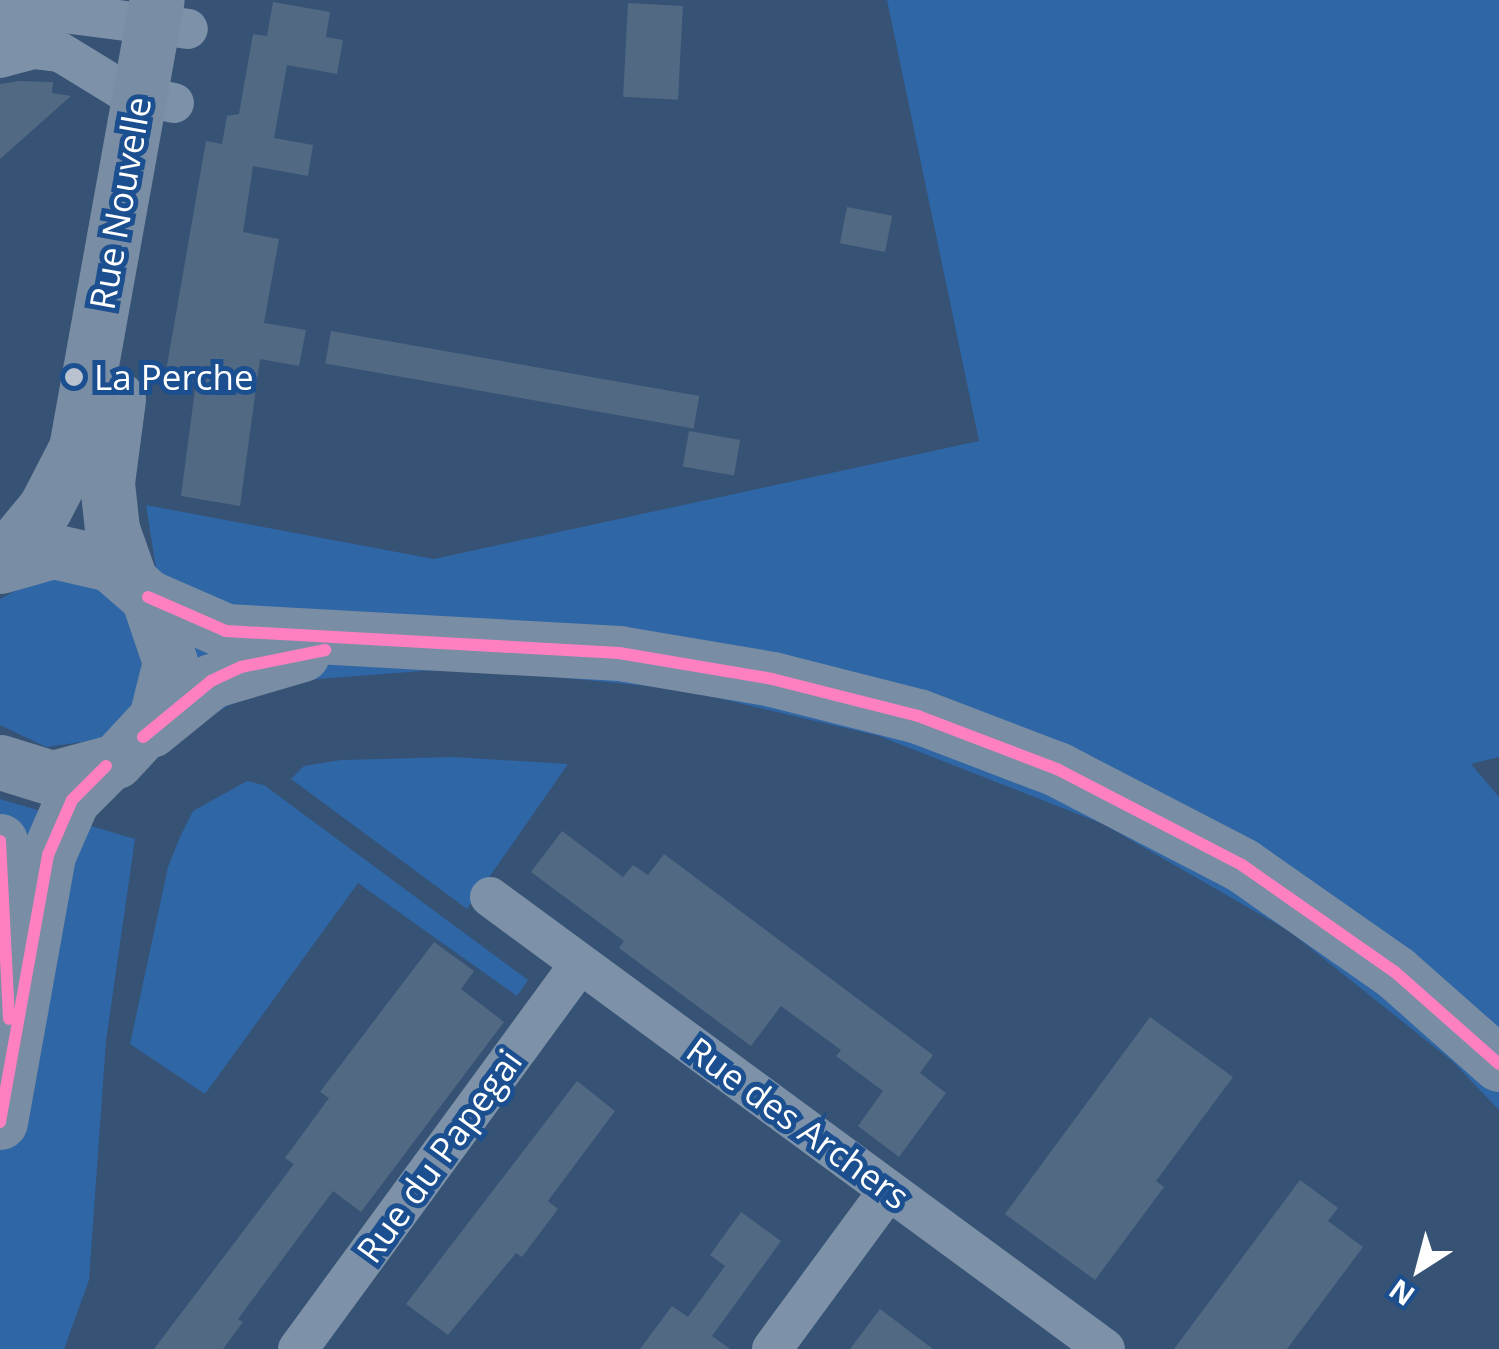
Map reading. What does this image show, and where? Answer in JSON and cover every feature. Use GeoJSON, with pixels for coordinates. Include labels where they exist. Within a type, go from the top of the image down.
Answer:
{"type":"FeatureCollection","features":[{"type":"Feature","properties":{"kind":"main road","name":"Rue Nouvelle"},"geometry":{"type":"LineString","coordinates":[[0,564],[53,496],[76,448],[173,13]]}},
{"type":"Feature","properties":{"kind":"main road","name":"Rue Nouvelle"},"geometry":{"type":"LineString","coordinates":[[124,752],[165,697],[170,662],[112,529],[107,483],[156,100]]}},
{"type":"Feature","properties":{"kind":"main road"},"geometry":{"type":"LineString","coordinates":[[0,564],[30,554],[65,552],[98,560],[138,587],[226,631],[369,642],[532,645],[699,665],[846,696],[982,739],[1132,804],[1256,874],[1395,972],[1499,1064]]}},
{"type":"Feature","properties":{"kind":"main road"},"geometry":{"type":"LineString","coordinates":[[0,1122],[48,856],[72,800],[191,696],[240,667],[369,642]]}},
{"type":"Feature","properties":{"kind":"main road"},"geometry":{"type":"LineString","coordinates":[[0,762],[52,778],[124,752]]}},
{"type":"Feature","properties":{"kind":"main road"},"geometry":{"type":"LineString","coordinates":[[0,840],[9,936],[8,1064]]}},
{"type":"Feature","properties":{"kind":"street"},"geometry":{"type":"LineString","coordinates":[[0,18],[40,10],[173,13]]}},
{"type":"Feature","properties":{"kind":"street"},"geometry":{"type":"LineString","coordinates":[[0,58],[34,49],[60,52],[156,100]]}},
{"type":"Feature","properties":{"kind":"street","name":"Rue des Archers"},"geometry":{"type":"LineString","coordinates":[[490,897],[1105,1349]]}},
{"type":"Feature","properties":{"kind":"street","name":"Rue du Papegai"},"geometry":{"type":"LineString","coordinates":[[298,1349],[580,964]]}},
{"type":"Feature","properties":{"kind":"street"},"geometry":{"type":"LineString","coordinates":[[772,1349],[889,1190]]}},
{"type":"Feature","properties":{"kind":"shaded area"},"geometry":{"type":"Polygon","coordinates":[[[887,0],[1499,0],[1499,757],[1471,764],[1499,797],[1499,1110],[1452,1061],[1289,931],[1103,824],[879,736],[679,689],[460,668],[267,683],[182,733],[146,505],[434,559],[979,441],[887,0]]]}},
{"type":"Feature","properties":{"kind":"shaded area"},"geometry":{"type":"Polygon","coordinates":[[[39,578],[91,582],[123,604],[144,652],[140,691],[119,724],[97,740],[46,747],[0,725],[0,599],[39,578]]]}},
{"type":"Feature","properties":{"kind":"shaded area"},"geometry":{"type":"Polygon","coordinates":[[[453,757],[568,764],[467,909],[291,779],[304,766],[341,760],[453,757]]]}},
{"type":"Feature","properties":{"kind":"shaded area"},"geometry":{"type":"Polygon","coordinates":[[[247,781],[264,785],[528,980],[517,996],[358,883],[205,1094],[130,1044],[168,867],[180,837],[193,811],[247,781]]]}},
{"type":"Feature","properties":{"kind":"shaded area"},"geometry":{"type":"Polygon","coordinates":[[[0,799],[135,839],[106,1041],[89,1280],[64,1349],[0,1349],[0,799]]]}},
{"type":"Feature","properties":{"kind":"building"},"geometry":{"type":"Polygon","coordinates":[[[273,2],[330,12],[326,37],[343,40],[337,74],[287,65],[274,138],[313,145],[308,176],[253,166],[243,232],[279,239],[264,323],[306,330],[299,366],[260,359],[240,506],[181,496],[196,382],[165,377],[206,141],[222,144],[227,116],[239,114],[253,34],[267,36],[273,2]]]}},
{"type":"Feature","properties":{"kind":"building"},"geometry":{"type":"Polygon","coordinates":[[[628,3],[683,6],[678,100],[623,97],[628,3]]]}},
{"type":"Feature","properties":{"kind":"building"},"geometry":{"type":"Polygon","coordinates":[[[53,82],[52,93],[71,96],[0,159],[0,84],[53,82]]]}},
{"type":"Feature","properties":{"kind":"building"},"geometry":{"type":"Polygon","coordinates":[[[847,207],[892,216],[885,252],[840,243],[847,207]]]}},
{"type":"Feature","properties":{"kind":"building"},"geometry":{"type":"Polygon","coordinates":[[[331,331],[699,396],[694,428],[325,363],[331,331]]]}},
{"type":"Feature","properties":{"kind":"building"},"geometry":{"type":"Polygon","coordinates":[[[689,431],[740,440],[734,475],[683,466],[689,431]]]}},
{"type":"Feature","properties":{"kind":"building"},"geometry":{"type":"Polygon","coordinates":[[[562,831],[623,877],[633,865],[648,875],[664,854],[933,1055],[920,1073],[946,1093],[899,1157],[858,1126],[883,1091],[836,1056],[841,1050],[781,1006],[751,1046],[619,948],[624,941],[531,872],[562,831]]]}},
{"type":"Feature","properties":{"kind":"building"},"geometry":{"type":"Polygon","coordinates":[[[434,942],[474,971],[461,989],[504,1022],[361,1212],[333,1191],[238,1319],[243,1322],[223,1349],[154,1349],[294,1164],[285,1158],[329,1098],[320,1092],[434,942]]]}},
{"type":"Feature","properties":{"kind":"building"},"geometry":{"type":"Polygon","coordinates":[[[1150,1017],[1233,1077],[1156,1181],[1164,1187],[1095,1280],[1005,1214],[1150,1017]]]}},
{"type":"Feature","properties":{"kind":"building"},"geometry":{"type":"Polygon","coordinates":[[[577,1081],[615,1111],[548,1201],[558,1209],[522,1257],[516,1253],[448,1335],[406,1304],[577,1081]]]}},
{"type":"Feature","properties":{"kind":"building"},"geometry":{"type":"Polygon","coordinates":[[[1300,1180],[1338,1208],[1328,1221],[1363,1247],[1287,1349],[1174,1349],[1300,1180]]]}},
{"type":"Feature","properties":{"kind":"building"},"geometry":{"type":"Polygon","coordinates":[[[741,1212],[781,1241],[712,1336],[730,1349],[640,1349],[672,1306],[688,1317],[725,1266],[710,1255],[741,1212]]]}},
{"type":"Feature","properties":{"kind":"building"},"geometry":{"type":"Polygon","coordinates":[[[880,1309],[933,1349],[850,1349],[880,1309]]]}},
{"type":"Feature","properties":{"kind":"cycle path"},"geometry":{"type":"LineString","coordinates":[[148,597],[226,631],[619,653],[772,679],[918,716],[1057,769],[1242,865],[1395,972],[1499,1064]]}},
{"type":"Feature","properties":{"kind":"cycle path"},"geometry":{"type":"LineString","coordinates":[[143,737],[211,681],[241,667],[325,650]]}},
{"type":"Feature","properties":{"kind":"cycle path"},"geometry":{"type":"LineString","coordinates":[[0,1122],[48,855],[72,800],[106,766]]}},
{"type":"Feature","properties":{"kind":"cycle path"},"geometry":{"type":"LineString","coordinates":[[0,841],[9,1019]]}},
{"type":"Feature","properties":{"kind":"place","name":"La Perche"},"geometry":{"type":"Point","coordinates":[74,377]}}]}
